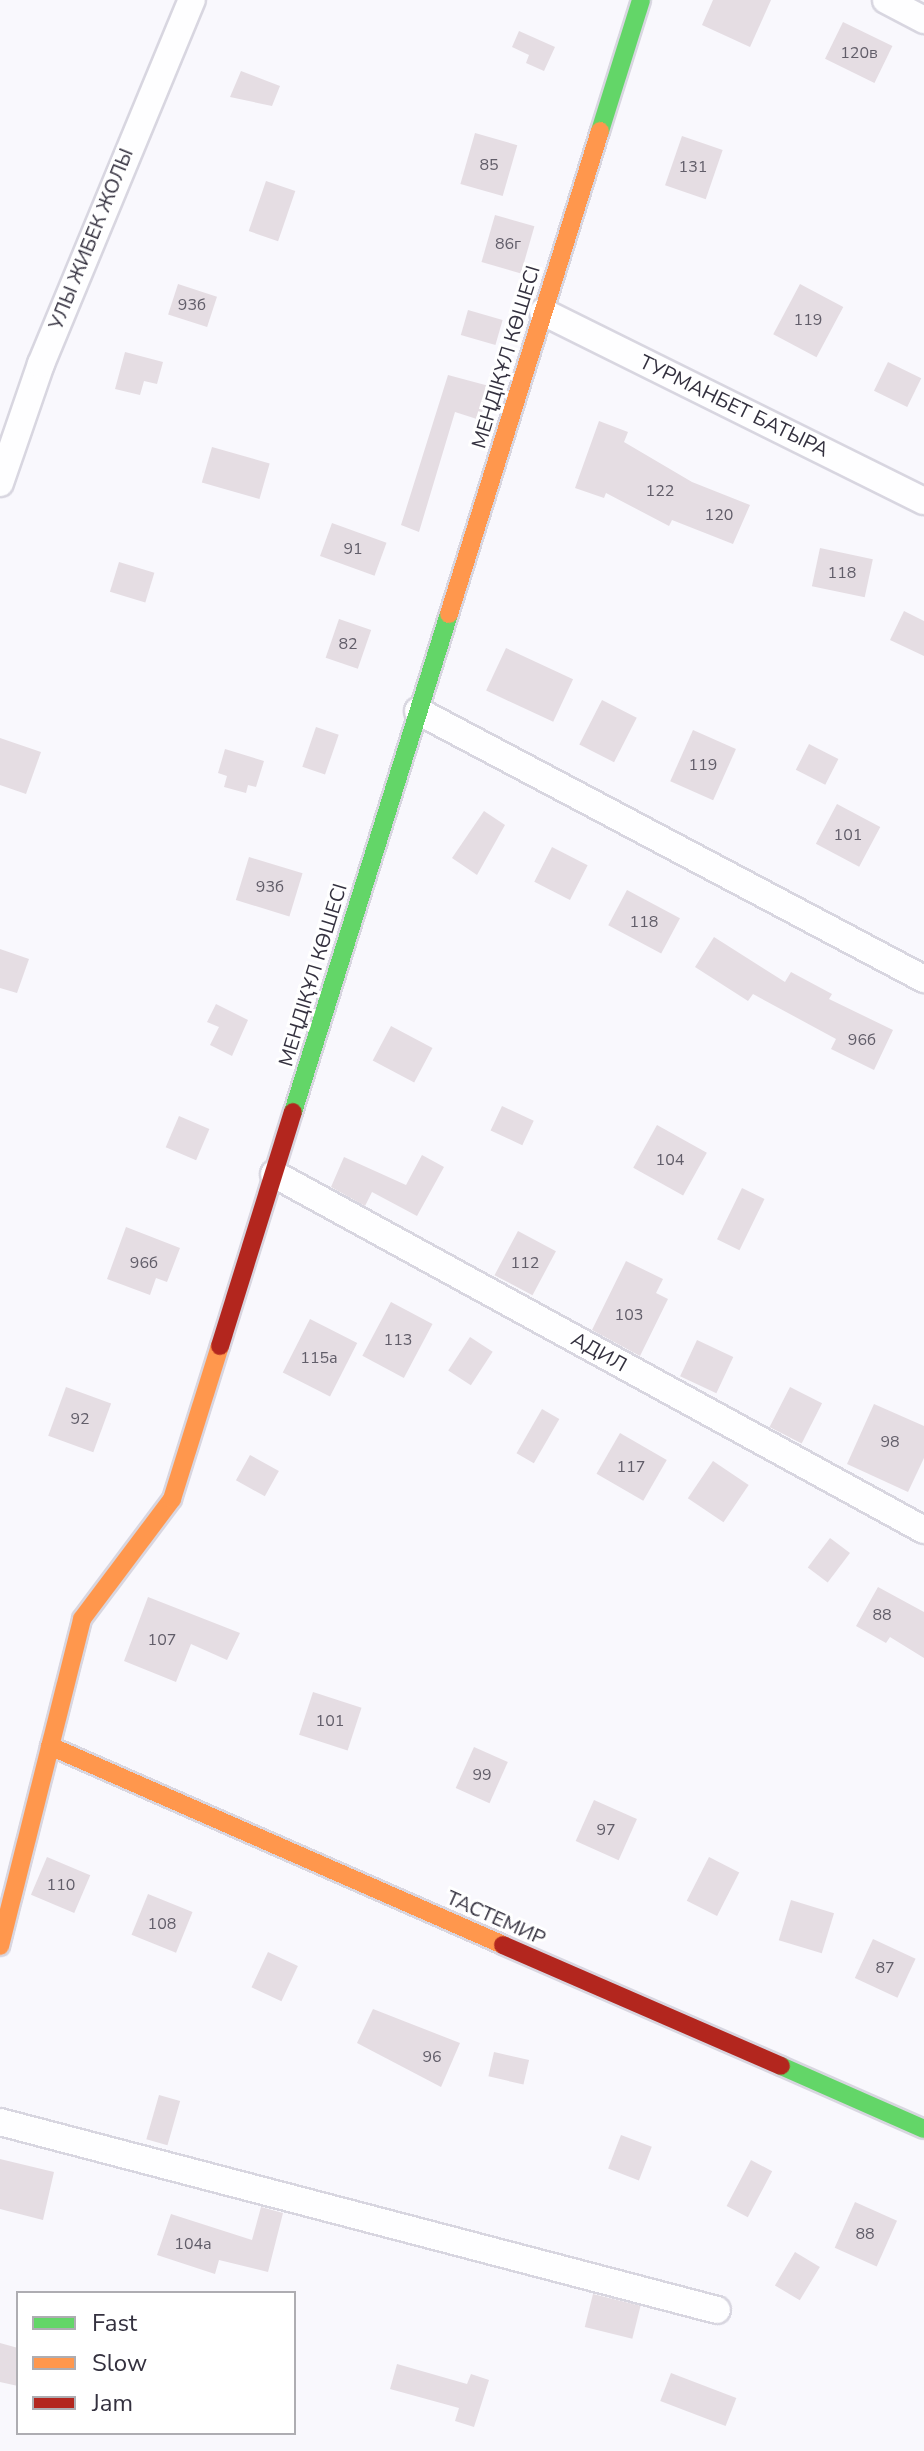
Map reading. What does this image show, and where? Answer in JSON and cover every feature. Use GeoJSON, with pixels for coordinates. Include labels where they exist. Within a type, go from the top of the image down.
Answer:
{"type":"FeatureCollection","features":[{"type":"Feature","properties":{"kind":"street","name":"УЛЫ ЖИБЕК ЖОЛЫ"},"geometry":{"type":"LineString","coordinates":[[0,483],[46,350],[192,0]]}},
{"type":"Feature","properties":{"kind":"street","name":"МЕҢДІҚҰЛ КӨШЕСІ"},"geometry":{"type":"LineString","coordinates":[[0,1946],[82,1619],[172,1499],[641,0]]}},
{"type":"Feature","properties":{"kind":"street"},"geometry":{"type":"LineString","coordinates":[[886,0],[924,20]]}},
{"type":"Feature","properties":{"kind":"street","name":"ТУРМАНБЕТ БАТЫРА"},"geometry":{"type":"LineString","coordinates":[[543,312],[924,501]]}},
{"type":"Feature","properties":{"kind":"street"},"geometry":{"type":"LineString","coordinates":[[418,711],[924,979]]}},
{"type":"Feature","properties":{"kind":"street","name":"АДИЛ"},"geometry":{"type":"LineString","coordinates":[[274,1174],[924,1530]]}},
{"type":"Feature","properties":{"kind":"street","name":"ТАСТЕМИР"},"geometry":{"type":"LineString","coordinates":[[50,1746],[924,2129]]}},
{"type":"Feature","properties":{"kind":"street"},"geometry":{"type":"LineString","coordinates":[[0,2122],[717,2310]]}},
{"type":"Feature","properties":{"kind":"building"},"geometry":{"type":"Polygon","coordinates":[[[713,0],[771,0],[750,47],[702,25],[713,0]]]}},
{"type":"Feature","properties":{"kind":"building"},"geometry":{"type":"Polygon","coordinates":[[[843,22],[892,46],[874,83],[825,59],[843,22]]]}},
{"type":"Feature","properties":{"kind":"building"},"geometry":{"type":"Polygon","coordinates":[[[519,31],[555,47],[544,71],[526,63],[529,55],[512,47],[519,31]]]}},
{"type":"Feature","properties":{"kind":"building"},"geometry":{"type":"Polygon","coordinates":[[[241,71],[280,86],[272,106],[230,97],[241,71]]]}},
{"type":"Feature","properties":{"kind":"building"},"geometry":{"type":"Polygon","coordinates":[[[475,133],[517,145],[503,196],[460,184],[475,133]]]}},
{"type":"Feature","properties":{"kind":"building"},"geometry":{"type":"Polygon","coordinates":[[[682,136],[723,150],[706,199],[665,185],[682,136]]]}},
{"type":"Feature","properties":{"kind":"building"},"geometry":{"type":"Polygon","coordinates":[[[266,181],[295,191],[278,241],[249,231],[266,181]]]}},
{"type":"Feature","properties":{"kind":"building"},"geometry":{"type":"Polygon","coordinates":[[[495,215],[534,226],[521,273],[481,262],[495,215]]]}},
{"type":"Feature","properties":{"kind":"building"},"geometry":{"type":"Polygon","coordinates":[[[178,284],[217,297],[207,327],[168,314],[178,284]]]}},
{"type":"Feature","properties":{"kind":"building"},"geometry":{"type":"Polygon","coordinates":[[[800,284],[843,307],[817,357],[773,334],[800,284]]]}},
{"type":"Feature","properties":{"kind":"building"},"geometry":{"type":"Polygon","coordinates":[[[468,310],[503,320],[495,345],[461,335],[468,310]]]}},
{"type":"Feature","properties":{"kind":"building"},"geometry":{"type":"Polygon","coordinates":[[[125,352],[163,362],[157,384],[144,381],[140,395],[115,389],[125,352]]]}},
{"type":"Feature","properties":{"kind":"building"},"geometry":{"type":"Polygon","coordinates":[[[888,362],[921,378],[907,407],[874,391],[888,362]]]}},
{"type":"Feature","properties":{"kind":"building"},"geometry":{"type":"Polygon","coordinates":[[[448,375],[489,386],[480,420],[455,412],[419,532],[401,525],[448,375]]]}},
{"type":"Feature","properties":{"kind":"building"},"geometry":{"type":"Polygon","coordinates":[[[599,421],[628,432],[624,442],[692,482],[750,505],[733,544],[672,520],[669,526],[606,493],[604,498],[575,488],[599,421]]]}},
{"type":"Feature","properties":{"kind":"building"},"geometry":{"type":"Polygon","coordinates":[[[212,447],[270,464],[259,499],[202,483],[212,447]]]}},
{"type":"Feature","properties":{"kind":"building"},"geometry":{"type":"Polygon","coordinates":[[[332,523],[387,543],[375,576],[320,556],[332,523]]]}},
{"type":"Feature","properties":{"kind":"building"},"geometry":{"type":"Polygon","coordinates":[[[820,548],[873,559],[865,597],[812,586],[820,548]]]}},
{"type":"Feature","properties":{"kind":"building"},"geometry":{"type":"Polygon","coordinates":[[[119,562],[154,573],[145,602],[110,592],[119,562]]]}},
{"type":"Feature","properties":{"kind":"building"},"geometry":{"type":"Polygon","coordinates":[[[904,611],[924,621],[924,656],[890,640],[904,611]]]}},
{"type":"Feature","properties":{"kind":"building"},"geometry":{"type":"Polygon","coordinates":[[[339,619],[371,630],[358,669],[326,658],[339,619]]]}},
{"type":"Feature","properties":{"kind":"building"},"geometry":{"type":"Polygon","coordinates":[[[506,648],[573,679],[553,722],[486,691],[506,648]]]}},
{"type":"Feature","properties":{"kind":"building"},"geometry":{"type":"Polygon","coordinates":[[[602,700],[637,718],[614,762],[579,745],[602,700]]]}},
{"type":"Feature","properties":{"kind":"building"},"geometry":{"type":"Polygon","coordinates":[[[316,727],[339,735],[325,775],[302,767],[316,727]]]}},
{"type":"Feature","properties":{"kind":"building"},"geometry":{"type":"Polygon","coordinates":[[[693,730],[736,749],[713,800],[670,781],[693,730]]]}},
{"type":"Feature","properties":{"kind":"building"},"geometry":{"type":"Polygon","coordinates":[[[0,738],[41,752],[26,794],[0,785],[0,738]]]}},
{"type":"Feature","properties":{"kind":"building"},"geometry":{"type":"Polygon","coordinates":[[[809,744],[838,759],[825,785],[796,770],[809,744]]]}},
{"type":"Feature","properties":{"kind":"building"},"geometry":{"type":"Polygon","coordinates":[[[225,749],[264,761],[256,787],[248,785],[246,793],[224,787],[227,776],[218,773],[225,749]]]}},
{"type":"Feature","properties":{"kind":"building"},"geometry":{"type":"Polygon","coordinates":[[[837,804],[880,827],[859,867],[816,844],[837,804]]]}},
{"type":"Feature","properties":{"kind":"building"},"geometry":{"type":"Polygon","coordinates":[[[484,811],[505,825],[477,875],[452,858],[484,811]]]}},
{"type":"Feature","properties":{"kind":"building"},"geometry":{"type":"Polygon","coordinates":[[[552,847],[588,865],[570,900],[534,882],[552,847]]]}},
{"type":"Feature","properties":{"kind":"building"},"geometry":{"type":"Polygon","coordinates":[[[249,857],[303,873],[289,916],[236,900],[249,857]]]}},
{"type":"Feature","properties":{"kind":"building"},"geometry":{"type":"Polygon","coordinates":[[[627,890],[680,918],[661,953],[608,925],[627,890]]]}},
{"type":"Feature","properties":{"kind":"building"},"geometry":{"type":"Polygon","coordinates":[[[714,937],[785,982],[791,972],[832,994],[829,999],[893,1030],[874,1070],[831,1049],[836,1039],[753,994],[748,1001],[695,967],[714,937]]]}},
{"type":"Feature","properties":{"kind":"building"},"geometry":{"type":"Polygon","coordinates":[[[0,949],[29,959],[17,993],[0,988],[0,949]]]}},
{"type":"Feature","properties":{"kind":"building"},"geometry":{"type":"Polygon","coordinates":[[[216,1004],[248,1020],[232,1056],[210,1045],[219,1027],[207,1022],[216,1004]]]}},
{"type":"Feature","properties":{"kind":"building"},"geometry":{"type":"Polygon","coordinates":[[[391,1026],[432,1048],[414,1083],[373,1060],[391,1026]]]}},
{"type":"Feature","properties":{"kind":"building"},"geometry":{"type":"Polygon","coordinates":[[[502,1106],[534,1121],[522,1145],[491,1130],[502,1106]]]}},
{"type":"Feature","properties":{"kind":"building"},"geometry":{"type":"Polygon","coordinates":[[[179,1116],[209,1129],[196,1160],[166,1147],[179,1116]]]}},
{"type":"Feature","properties":{"kind":"building"},"geometry":{"type":"Polygon","coordinates":[[[657,1125],[707,1153],[683,1195],[633,1168],[657,1125]]]}},
{"type":"Feature","properties":{"kind":"building"},"geometry":{"type":"Polygon","coordinates":[[[422,1155],[444,1167],[417,1216],[372,1192],[365,1206],[331,1187],[344,1157],[406,1185],[422,1155]]]}},
{"type":"Feature","properties":{"kind":"building"},"geometry":{"type":"Polygon","coordinates":[[[742,1188],[764,1199],[739,1250],[717,1239],[742,1188]]]}},
{"type":"Feature","properties":{"kind":"building"},"geometry":{"type":"Polygon","coordinates":[[[126,1227],[180,1248],[167,1282],[156,1278],[150,1295],[107,1279],[126,1227]]]}},
{"type":"Feature","properties":{"kind":"building"},"geometry":{"type":"Polygon","coordinates":[[[518,1231],[556,1251],[532,1295],[495,1275],[518,1231]]]}},
{"type":"Feature","properties":{"kind":"building"},"geometry":{"type":"Polygon","coordinates":[[[626,1261],[663,1279],[656,1293],[668,1299],[640,1356],[592,1330],[626,1261]]]}},
{"type":"Feature","properties":{"kind":"building"},"geometry":{"type":"Polygon","coordinates":[[[391,1302],[432,1324],[404,1378],[362,1356],[391,1302]]]}},
{"type":"Feature","properties":{"kind":"building"},"geometry":{"type":"Polygon","coordinates":[[[310,1319],[357,1343],[330,1397],[283,1372],[310,1319]]]}},
{"type":"Feature","properties":{"kind":"building"},"geometry":{"type":"Polygon","coordinates":[[[470,1337],[493,1352],[471,1385],[448,1371],[470,1337]]]}},
{"type":"Feature","properties":{"kind":"building"},"geometry":{"type":"Polygon","coordinates":[[[697,1340],[733,1357],[716,1393],[680,1376],[697,1340]]]}},
{"type":"Feature","properties":{"kind":"building"},"geometry":{"type":"Polygon","coordinates":[[[66,1387],[111,1403],[93,1452],[48,1436],[66,1387]]]}},
{"type":"Feature","properties":{"kind":"building"},"geometry":{"type":"Polygon","coordinates":[[[790,1387],[822,1403],[802,1443],[770,1427],[790,1387]]]}},
{"type":"Feature","properties":{"kind":"building"},"geometry":{"type":"Polygon","coordinates":[[[874,1404],[924,1426],[924,1458],[908,1492],[847,1464],[874,1404]]]}},
{"type":"Feature","properties":{"kind":"building"},"geometry":{"type":"Polygon","coordinates":[[[542,1409],[559,1419],[534,1463],[516,1453],[542,1409]]]}},
{"type":"Feature","properties":{"kind":"building"},"geometry":{"type":"Polygon","coordinates":[[[620,1433],[667,1460],[643,1501],[596,1474],[620,1433]]]}},
{"type":"Feature","properties":{"kind":"building"},"geometry":{"type":"Polygon","coordinates":[[[250,1455],[279,1471],[265,1496],[236,1480],[250,1455]]]}},
{"type":"Feature","properties":{"kind":"building"},"geometry":{"type":"Polygon","coordinates":[[[713,1461],[749,1485],[723,1522],[688,1498],[713,1461]]]}},
{"type":"Feature","properties":{"kind":"building"},"geometry":{"type":"Polygon","coordinates":[[[830,1538],[850,1553],[828,1583],[808,1568],[830,1538]]]}},
{"type":"Feature","properties":{"kind":"building"},"geometry":{"type":"Polygon","coordinates":[[[878,1587],[924,1612],[924,1658],[890,1637],[886,1643],[856,1626],[878,1587]]]}},
{"type":"Feature","properties":{"kind":"building"},"geometry":{"type":"Polygon","coordinates":[[[148,1597],[240,1633],[227,1660],[191,1644],[176,1682],[124,1661],[148,1597]]]}},
{"type":"Feature","properties":{"kind":"building"},"geometry":{"type":"Polygon","coordinates":[[[313,1692],[362,1708],[348,1751],[299,1735],[313,1692]]]}},
{"type":"Feature","properties":{"kind":"building"},"geometry":{"type":"Polygon","coordinates":[[[474,1747],[508,1762],[489,1803],[456,1788],[474,1747]]]}},
{"type":"Feature","properties":{"kind":"building"},"geometry":{"type":"Polygon","coordinates":[[[594,1800],[637,1819],[619,1860],[576,1841],[594,1800]]]}},
{"type":"Feature","properties":{"kind":"building"},"geometry":{"type":"Polygon","coordinates":[[[47,1857],[90,1875],[74,1913],[31,1895],[47,1857]]]}},
{"type":"Feature","properties":{"kind":"building"},"geometry":{"type":"Polygon","coordinates":[[[709,1857],[739,1872],[717,1916],[687,1901],[709,1857]]]}},
{"type":"Feature","properties":{"kind":"building"},"geometry":{"type":"Polygon","coordinates":[[[148,1894],[193,1912],[176,1953],[132,1935],[148,1894]]]}},
{"type":"Feature","properties":{"kind":"building"},"geometry":{"type":"Polygon","coordinates":[[[791,1900],[834,1913],[822,1953],[779,1940],[791,1900]]]}},
{"type":"Feature","properties":{"kind":"building"},"geometry":{"type":"Polygon","coordinates":[[[873,1939],[916,1959],[897,1998],[855,1978],[873,1939]]]}},
{"type":"Feature","properties":{"kind":"building"},"geometry":{"type":"Polygon","coordinates":[[[268,1952],[298,1966],[281,2001],[252,1987],[268,1952]]]}},
{"type":"Feature","properties":{"kind":"building"},"geometry":{"type":"Polygon","coordinates":[[[373,2009],[460,2043],[441,2087],[357,2043],[373,2009]]]}},
{"type":"Feature","properties":{"kind":"building"},"geometry":{"type":"Polygon","coordinates":[[[494,2052],[529,2060],[523,2084],[488,2076],[494,2052]]]}},
{"type":"Feature","properties":{"kind":"building"},"geometry":{"type":"Polygon","coordinates":[[[159,2095],[180,2101],[167,2145],[146,2139],[159,2095]]]}},
{"type":"Feature","properties":{"kind":"building"},"geometry":{"type":"Polygon","coordinates":[[[621,2135],[652,2147],[639,2180],[608,2169],[621,2135]]]}},
{"type":"Feature","properties":{"kind":"building"},"geometry":{"type":"Polygon","coordinates":[[[0,2159],[54,2172],[43,2220],[0,2209],[0,2159]]]}},
{"type":"Feature","properties":{"kind":"building"},"geometry":{"type":"Polygon","coordinates":[[[751,2160],[772,2171],[748,2217],[727,2206],[751,2160]]]}},
{"type":"Feature","properties":{"kind":"building"},"geometry":{"type":"Polygon","coordinates":[[[855,2202],[897,2221],[877,2266],[835,2248],[855,2202]]]}},
{"type":"Feature","properties":{"kind":"building"},"geometry":{"type":"Polygon","coordinates":[[[261,2207],[283,2213],[268,2272],[219,2260],[215,2274],[157,2255],[171,2214],[252,2240],[261,2207]]]}},
{"type":"Feature","properties":{"kind":"building"},"geometry":{"type":"Polygon","coordinates":[[[795,2252],[820,2267],[800,2300],[775,2285],[795,2252]]]}},
{"type":"Feature","properties":{"kind":"building"},"geometry":{"type":"Polygon","coordinates":[[[593,2294],[641,2306],[632,2339],[585,2327],[593,2294]]]}},
{"type":"Feature","properties":{"kind":"building"},"geometry":{"type":"Polygon","coordinates":[[[0,2343],[16,2347],[16,2386],[0,2382],[0,2343]]]}},
{"type":"Feature","properties":{"kind":"building"},"geometry":{"type":"Polygon","coordinates":[[[397,2364],[467,2384],[471,2374],[489,2380],[474,2427],[455,2421],[459,2408],[390,2389],[397,2364]]]}},
{"type":"Feature","properties":{"kind":"building"},"geometry":{"type":"Polygon","coordinates":[[[671,2373],[736,2398],[726,2426],[660,2401],[671,2373]]]}},
{"type":"Feature","properties":{"kind":"traffic: fast"},"geometry":{"type":"LineString","coordinates":[[600,131],[641,0]]}},
{"type":"Feature","properties":{"kind":"traffic: fast"},"geometry":{"type":"LineString","coordinates":[[293,1112],[449,614]]}},
{"type":"Feature","properties":{"kind":"traffic: fast"},"geometry":{"type":"LineString","coordinates":[[781,2066],[924,2129]]}},
{"type":"Feature","properties":{"kind":"traffic: slow"},"geometry":{"type":"LineString","coordinates":[[449,614],[600,131]]}},
{"type":"Feature","properties":{"kind":"traffic: slow"},"geometry":{"type":"LineString","coordinates":[[0,1946],[82,1619],[172,1499],[220,1346]]}},
{"type":"Feature","properties":{"kind":"traffic: slow"},"geometry":{"type":"LineString","coordinates":[[50,1746],[503,1945]]}},
{"type":"Feature","properties":{"kind":"traffic: jam"},"geometry":{"type":"LineString","coordinates":[[220,1346],[293,1112]]}},
{"type":"Feature","properties":{"kind":"traffic: jam"},"geometry":{"type":"LineString","coordinates":[[503,1945],[781,2066]]}}]}
